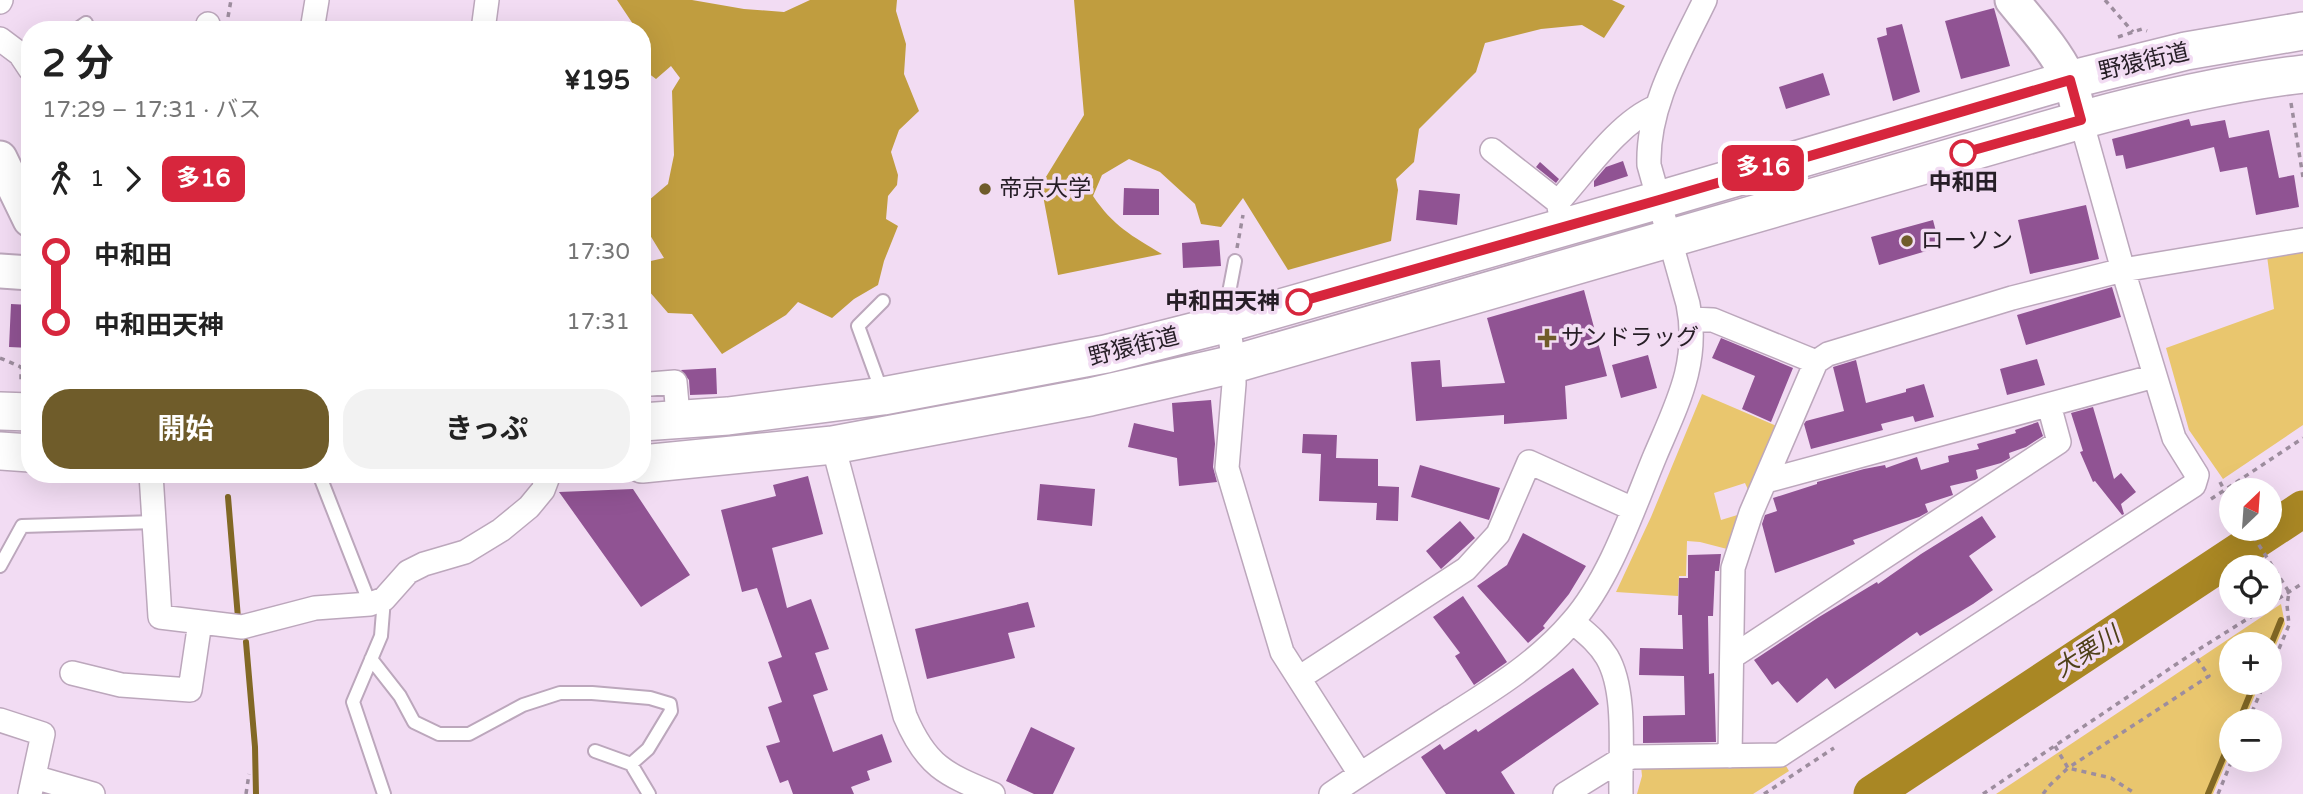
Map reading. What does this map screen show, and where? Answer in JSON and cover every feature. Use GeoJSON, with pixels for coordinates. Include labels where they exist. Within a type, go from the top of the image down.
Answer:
{"type":"FeatureCollection","features":[{"type":"Feature","properties":{"kind":"main road","name":"野猿街道"},"geometry":{"type":"LineString","coordinates":[[651,421],[728,416],[883,396],[1094,357],[1228,323],[1560,214],[1659,200],[2070,80],[2186,51],[2303,31]]}},
{"type":"Feature","properties":{"kind":"main road","name":"野猿街道"},"geometry":{"type":"LineString","coordinates":[[651,463],[833,445],[1090,397],[1234,364],[2147,102],[2234,84],[2297,85]]}},
{"type":"Feature","properties":{"kind":"main road"},"geometry":{"type":"LineString","coordinates":[[0,451],[21,452]]}},
{"type":"Feature","properties":{"kind":"street"},"geometry":{"type":"LineString","coordinates":[[314,21],[317,0]]}},
{"type":"Feature","properties":{"kind":"street"},"geometry":{"type":"LineString","coordinates":[[484,21],[487,0]]}},
{"type":"Feature","properties":{"kind":"street"},"geometry":{"type":"LineString","coordinates":[[1331,794],[1518,671],[1573,622],[1602,577],[1682,391],[1691,357],[1691,319],[1649,165],[1648,152],[1651,125],[1657,107],[1705,0]]}},
{"type":"Feature","properties":{"kind":"street"},"geometry":{"type":"LineString","coordinates":[[1565,794],[1620,760],[1633,757],[1780,755],[2194,485],[2197,475],[2174,438],[2123,270],[2070,80],[2052,48],[2012,0]]}},
{"type":"Feature","properties":{"kind":"street"},"geometry":{"type":"LineString","coordinates":[[0,39],[21,55]]}},
{"type":"Feature","properties":{"kind":"street"},"geometry":{"type":"LineString","coordinates":[[1492,150],[1560,214],[1611,142],[1643,112],[1657,107]]}},
{"type":"Feature","properties":{"kind":"street"},"geometry":{"type":"LineString","coordinates":[[0,158],[21,201]]}},
{"type":"Feature","properties":{"kind":"street"},"geometry":{"type":"LineString","coordinates":[[1730,756],[1733,568],[1751,513],[1816,362],[1828,354],[1999,302],[2123,270],[2303,240]]}},
{"type":"Feature","properties":{"kind":"street"},"geometry":{"type":"LineString","coordinates":[[0,271],[21,272]]}},
{"type":"Feature","properties":{"kind":"street"},"geometry":{"type":"LineString","coordinates":[[1691,319],[1713,320],[1816,362]]}},
{"type":"Feature","properties":{"kind":"street"},"geometry":{"type":"LineString","coordinates":[[1228,323],[1234,364],[1227,468],[1282,652],[1360,774]]}},
{"type":"Feature","properties":{"kind":"street"},"geometry":{"type":"LineString","coordinates":[[1766,481],[2155,376]]}},
{"type":"Feature","properties":{"kind":"street"},"geometry":{"type":"LineString","coordinates":[[651,384],[675,382],[677,404]]}},
{"type":"Feature","properties":{"kind":"street"},"geometry":{"type":"LineString","coordinates":[[1732,657],[2059,442],[2049,405]]}},
{"type":"Feature","properties":{"kind":"street"},"geometry":{"type":"LineString","coordinates":[[833,445],[905,716],[915,739],[941,770],[993,794]]}},
{"type":"Feature","properties":{"kind":"street"},"geometry":{"type":"LineString","coordinates":[[1299,678],[1466,569],[1498,534],[1529,463],[1633,509]]}},
{"type":"Feature","properties":{"kind":"street"},"geometry":{"type":"LineString","coordinates":[[152,483],[160,617],[242,627],[315,608],[377,602],[408,572],[424,564],[465,552],[502,530],[528,507],[546,483]]}},
{"type":"Feature","properties":{"kind":"street"},"geometry":{"type":"LineString","coordinates":[[72,673],[121,685],[190,690],[200,622]]}},
{"type":"Feature","properties":{"kind":"street"},"geometry":{"type":"LineString","coordinates":[[1573,622],[1595,640],[1614,670],[1619,696],[1621,794]]}},
{"type":"Feature","properties":{"kind":"street"},"geometry":{"type":"LineString","coordinates":[[0,720],[43,734],[32,785],[93,794]]}},
{"type":"Feature","properties":{"kind":"lane"},"geometry":{"type":"LineString","coordinates":[[1228,323],[1227,303],[1235,261]]}},
{"type":"Feature","properties":{"kind":"lane"},"geometry":{"type":"LineString","coordinates":[[883,301],[858,326],[883,396]]}},
{"type":"Feature","properties":{"kind":"lane"},"geometry":{"type":"LineString","coordinates":[[323,483],[377,602],[381,636],[352,702],[384,794]]}},
{"type":"Feature","properties":{"kind":"lane"},"geometry":{"type":"LineString","coordinates":[[0,566],[22,526],[155,523]]}},
{"type":"Feature","properties":{"kind":"lane"},"geometry":{"type":"LineString","coordinates":[[371,659],[400,696],[414,722],[439,734],[469,734],[523,705],[560,693],[650,698],[670,704],[671,711],[648,749],[631,764]]}},
{"type":"Feature","properties":{"kind":"lane"},"geometry":{"type":"LineString","coordinates":[[595,751],[631,764],[649,794]]}},
{"type":"Feature","properties":{"kind":"path"},"geometry":{"type":"LineString","coordinates":[[2105,0],[2133,32]]}},
{"type":"Feature","properties":{"kind":"path"},"geometry":{"type":"LineString","coordinates":[[2297,85],[2303,177]]}},
{"type":"Feature","properties":{"kind":"path"},"geometry":{"type":"LineString","coordinates":[[1238,246],[1243,215]]}},
{"type":"Feature","properties":{"kind":"path"},"geometry":{"type":"LineString","coordinates":[[0,358],[21,367],[17,406]]}},
{"type":"Feature","properties":{"kind":"path"},"geometry":{"type":"LineString","coordinates":[[2257,541],[2289,592],[2289,625],[2282,642]]}},
{"type":"Feature","properties":{"kind":"path"},"geometry":{"type":"LineString","coordinates":[[2282,597],[2303,583]]}},
{"type":"Feature","properties":{"kind":"path"},"geometry":{"type":"LineString","coordinates":[[1983,794],[2248,618]]}},
{"type":"Feature","properties":{"kind":"path"},"geometry":{"type":"LineString","coordinates":[[2043,794],[2068,768],[2209,676],[2193,653]]}},
{"type":"Feature","properties":{"kind":"path"},"geometry":{"type":"LineString","coordinates":[[2055,746],[2068,768],[2111,778],[2136,794]]}},
{"type":"Feature","properties":{"kind":"path"},"geometry":{"type":"LineString","coordinates":[[2218,794],[2227,772]]}},
{"type":"Feature","properties":{"kind":"path"},"geometry":{"type":"LineString","coordinates":[[246,794],[249,774]]}},
{"type":"Feature","properties":{"kind":"shaded area"},"geometry":{"type":"Polygon","coordinates":[[[617,0],[692,0],[744,9],[784,12],[810,0],[897,0],[896,11],[906,44],[904,74],[919,111],[899,130],[891,152],[898,175],[897,185],[888,196],[886,219],[898,226],[878,285],[854,299],[832,318],[798,302],[786,315],[722,354],[692,314],[668,313],[651,293],[651,261],[664,258],[651,237],[651,198],[668,184],[674,155],[672,91],[680,78],[671,66],[656,79],[651,75],[651,21],[631,21],[617,0]]]}},
{"type":"Feature","properties":{"kind":"shaded area"},"geometry":{"type":"Polygon","coordinates":[[[1074,0],[1612,0],[1625,6],[1604,38],[1582,25],[1541,29],[1485,43],[1476,72],[1419,129],[1414,162],[1396,179],[1398,190],[1391,241],[1288,270],[1243,198],[1221,227],[1201,224],[1195,204],[1160,172],[1129,159],[1102,175],[1093,196],[1116,223],[1162,254],[1058,275],[1041,185],[1084,115],[1074,0]]]}},
{"type":"Feature","properties":{"kind":"shaded area"},"geometry":{"type":"Polygon","coordinates":[[[2303,251],[2303,425],[2222,478],[2189,430],[2166,348],[2274,309],[2267,256],[2303,251]]]}},
{"type":"Feature","properties":{"kind":"shaded area"},"geometry":{"type":"Polygon","coordinates":[[[1702,394],[1779,427],[1751,496],[1745,483],[1714,493],[1721,520],[1744,513],[1731,550],[1687,541],[1686,576],[1679,576],[1678,596],[1616,592],[1651,517],[1702,394]]]}},
{"type":"Feature","properties":{"kind":"shaded area"},"geometry":{"type":"Polygon","coordinates":[[[2282,609],[2285,624],[2282,632],[2239,632],[2260,618],[2282,618],[2282,609]]]}},
{"type":"Feature","properties":{"kind":"shaded area"},"geometry":{"type":"Polygon","coordinates":[[[2219,645],[2219,695],[2255,695],[2249,709],[2219,709],[2219,772],[2222,772],[2213,794],[1996,794],[2219,645]]]}},
{"type":"Feature","properties":{"kind":"shaded area"},"geometry":{"type":"Polygon","coordinates":[[[1738,764],[1786,766],[1789,771],[1753,794],[1637,794],[1642,776],[1641,766],[1736,767],[1738,764]]]}},
{"type":"Feature","properties":{"kind":"building"},"geometry":{"type":"Polygon","coordinates":[[[1994,8],[2010,66],[1961,79],[1945,21],[1994,8]]]}},
{"type":"Feature","properties":{"kind":"building"},"geometry":{"type":"Polygon","coordinates":[[[1902,24],[1920,92],[1893,101],[1877,38],[1887,35],[1886,28],[1902,24]]]}},
{"type":"Feature","properties":{"kind":"building"},"geometry":{"type":"Polygon","coordinates":[[[1823,73],[1830,95],[1786,109],[1779,87],[1823,73]]]}},
{"type":"Feature","properties":{"kind":"building"},"geometry":{"type":"Polygon","coordinates":[[[2189,119],[2191,126],[2225,120],[2229,138],[2269,130],[2279,178],[2294,175],[2299,207],[2256,215],[2247,167],[2220,172],[2214,147],[2126,169],[2123,155],[2116,156],[2112,139],[2189,119]]]}},
{"type":"Feature","properties":{"kind":"building"},"geometry":{"type":"Polygon","coordinates":[[[1623,161],[1628,176],[1594,187],[1594,181],[1606,167],[1623,161]]]}},
{"type":"Feature","properties":{"kind":"building"},"geometry":{"type":"Polygon","coordinates":[[[1540,162],[1559,179],[1556,183],[1536,167],[1540,162]]]}},
{"type":"Feature","properties":{"kind":"building"},"geometry":{"type":"Polygon","coordinates":[[[1124,188],[1159,189],[1159,215],[1123,215],[1124,188]]]}},
{"type":"Feature","properties":{"kind":"building"},"geometry":{"type":"Polygon","coordinates":[[[1419,190],[1460,194],[1457,225],[1416,220],[1419,190]]]}},
{"type":"Feature","properties":{"kind":"building"},"geometry":{"type":"Polygon","coordinates":[[[2086,205],[2099,259],[2030,274],[2018,220],[2086,205]]]}},
{"type":"Feature","properties":{"kind":"building"},"geometry":{"type":"Polygon","coordinates":[[[1933,220],[1940,247],[1879,265],[1871,237],[1933,220]]]}},
{"type":"Feature","properties":{"kind":"building"},"geometry":{"type":"Polygon","coordinates":[[[1219,240],[1221,266],[1183,268],[1182,243],[1219,240]]]}},
{"type":"Feature","properties":{"kind":"building"},"geometry":{"type":"Polygon","coordinates":[[[2112,287],[2121,317],[2026,345],[2017,315],[2112,287]]]}},
{"type":"Feature","properties":{"kind":"building"},"geometry":{"type":"Polygon","coordinates":[[[1584,290],[1607,376],[1565,386],[1567,419],[1504,424],[1504,415],[1416,421],[1411,362],[1440,360],[1442,387],[1505,383],[1487,318],[1584,290]]]}},
{"type":"Feature","properties":{"kind":"building"},"geometry":{"type":"Polygon","coordinates":[[[11,304],[21,305],[21,348],[9,347],[11,304]]]}},
{"type":"Feature","properties":{"kind":"building"},"geometry":{"type":"Polygon","coordinates":[[[1721,338],[1793,368],[1771,422],[1742,409],[1755,376],[1712,358],[1721,338]]]}},
{"type":"Feature","properties":{"kind":"building"},"geometry":{"type":"Polygon","coordinates":[[[1648,355],[1657,388],[1621,398],[1612,365],[1648,355]]]}},
{"type":"Feature","properties":{"kind":"building"},"geometry":{"type":"Polygon","coordinates":[[[2037,359],[2045,385],[2007,395],[2000,369],[2037,359]]]}},
{"type":"Feature","properties":{"kind":"building"},"geometry":{"type":"Polygon","coordinates":[[[1856,360],[1866,403],[1924,384],[1934,417],[1915,422],[1913,416],[1881,424],[1883,430],[1811,449],[1804,424],[1806,421],[1844,411],[1833,367],[1856,360]]]}},
{"type":"Feature","properties":{"kind":"building"},"geometry":{"type":"Polygon","coordinates":[[[716,368],[717,394],[690,395],[689,380],[681,370],[716,368]]]}},
{"type":"Feature","properties":{"kind":"building"},"geometry":{"type":"Polygon","coordinates":[[[1211,400],[1215,444],[1213,467],[1217,482],[1179,486],[1177,458],[1128,447],[1134,423],[1174,432],[1172,403],[1211,400]]]}},
{"type":"Feature","properties":{"kind":"building"},"geometry":{"type":"Polygon","coordinates":[[[2093,407],[2114,479],[2121,473],[2136,492],[2121,504],[2122,515],[2095,481],[2093,482],[2080,452],[2083,451],[2071,413],[2093,407]]]}},
{"type":"Feature","properties":{"kind":"building"},"geometry":{"type":"Polygon","coordinates":[[[2038,422],[2043,436],[2026,447],[2009,453],[2010,458],[2001,463],[1976,470],[1978,478],[1975,480],[1950,486],[1953,495],[1925,504],[1928,512],[1853,540],[1855,544],[1775,573],[1762,524],[1765,515],[1777,511],[1773,498],[1817,482],[1864,469],[1885,465],[1886,468],[1917,457],[1921,470],[1949,462],[1948,456],[1979,449],[1977,444],[2016,433],[2015,430],[2038,422]]]}},
{"type":"Feature","properties":{"kind":"building"},"geometry":{"type":"Polygon","coordinates":[[[1303,434],[1337,435],[1336,458],[1378,459],[1378,486],[1399,487],[1398,521],[1376,520],[1377,503],[1319,501],[1321,454],[1302,453],[1303,434]]]}},
{"type":"Feature","properties":{"kind":"building"},"geometry":{"type":"Polygon","coordinates":[[[1420,465],[1500,488],[1489,520],[1411,497],[1420,465]]]}},
{"type":"Feature","properties":{"kind":"building"},"geometry":{"type":"Polygon","coordinates":[[[808,476],[823,534],[772,548],[787,608],[811,599],[829,649],[815,653],[828,690],[813,695],[833,752],[882,734],[892,762],[867,771],[870,780],[851,787],[854,794],[793,794],[788,780],[780,783],[766,746],[780,742],[768,707],[782,702],[768,662],[782,657],[757,588],[742,592],[721,510],[776,496],[773,485],[808,476]]]}},
{"type":"Feature","properties":{"kind":"building"},"geometry":{"type":"Polygon","coordinates":[[[1040,484],[1095,489],[1092,526],[1037,520],[1040,484]]]}},
{"type":"Feature","properties":{"kind":"building"},"geometry":{"type":"Polygon","coordinates":[[[633,489],[690,575],[641,607],[559,492],[633,489]]]}},
{"type":"Feature","properties":{"kind":"building"},"geometry":{"type":"Polygon","coordinates":[[[1982,516],[1996,537],[1969,556],[1993,590],[1973,604],[1920,636],[1917,632],[1835,689],[1827,678],[1797,703],[1778,681],[1772,685],[1754,660],[1819,617],[1877,582],[1878,584],[1982,516]]]}},
{"type":"Feature","properties":{"kind":"building"},"geometry":{"type":"Polygon","coordinates":[[[1460,521],[1475,538],[1441,569],[1426,551],[1460,521]]]}},
{"type":"Feature","properties":{"kind":"building"},"geometry":{"type":"Polygon","coordinates":[[[1523,533],[1586,566],[1569,594],[1543,626],[1545,628],[1528,643],[1477,586],[1507,565],[1523,533]]]}},
{"type":"Feature","properties":{"kind":"building"},"geometry":{"type":"Polygon","coordinates":[[[1721,554],[1719,571],[1715,571],[1713,616],[1708,616],[1709,674],[1714,673],[1716,742],[1643,743],[1643,716],[1685,715],[1684,676],[1639,675],[1640,648],[1683,649],[1682,615],[1678,615],[1679,578],[1688,578],[1688,555],[1721,554]]]}},
{"type":"Feature","properties":{"kind":"building"},"geometry":{"type":"Polygon","coordinates":[[[1463,596],[1507,662],[1474,685],[1455,656],[1460,653],[1433,617],[1463,596]]]}},
{"type":"Feature","properties":{"kind":"building"},"geometry":{"type":"Polygon","coordinates":[[[1028,602],[1035,627],[1008,633],[1015,658],[927,679],[915,629],[1028,602]]]}},
{"type":"Feature","properties":{"kind":"building"},"geometry":{"type":"Polygon","coordinates":[[[1573,668],[1599,704],[1501,772],[1515,794],[1446,794],[1421,757],[1440,744],[1444,750],[1476,729],[1478,732],[1573,668]]]}},
{"type":"Feature","properties":{"kind":"building"},"geometry":{"type":"Polygon","coordinates":[[[1031,727],[1075,748],[1053,794],[1034,794],[1006,781],[1031,727]]]}},
{"type":"Feature","properties":{"kind":"waterway"},"geometry":{"type":"LineString","coordinates":[[228,497],[238,618]]}},
{"type":"Feature","properties":{"kind":"waterway","name":"大栗川"},"geometry":{"type":"LineString","coordinates":[[1872,794],[2303,509]]}},
{"type":"Feature","properties":{"kind":"waterway"},"geometry":{"type":"LineString","coordinates":[[2276,632],[2281,620]]}},
{"type":"Feature","properties":{"kind":"waterway"},"geometry":{"type":"LineString","coordinates":[[246,642],[256,794]]}},
{"type":"Feature","properties":{"kind":"waterway"},"geometry":{"type":"LineString","coordinates":[[2244,709],[2250,695]]}},
{"type":"Feature","properties":{"kind":"waterway"},"geometry":{"type":"LineString","coordinates":[[2208,794],[2219,768]]}},
{"type":"Feature","properties":{"kind":"bus line","name":"多16"},"geometry":{"type":"LineString","coordinates":[[1299,302],[2070,80],[2081,120],[1963,153]]}},
{"type":"Feature","properties":{"kind":"place","name":"中和田"},"geometry":{"type":"Point","coordinates":[1963,153]}},
{"type":"Feature","properties":{"kind":"place","name":"帝京大学"},"geometry":{"type":"Point","coordinates":[985,189]}},
{"type":"Feature","properties":{"kind":"place","name":"ローソン"},"geometry":{"type":"Point","coordinates":[1907,241]}},
{"type":"Feature","properties":{"kind":"place","name":"中和田天神"},"geometry":{"type":"Point","coordinates":[1299,302]}},
{"type":"Feature","properties":{"kind":"place","name":"サンドラッグ"},"geometry":{"type":"Point","coordinates":[1547,338]}}]}
